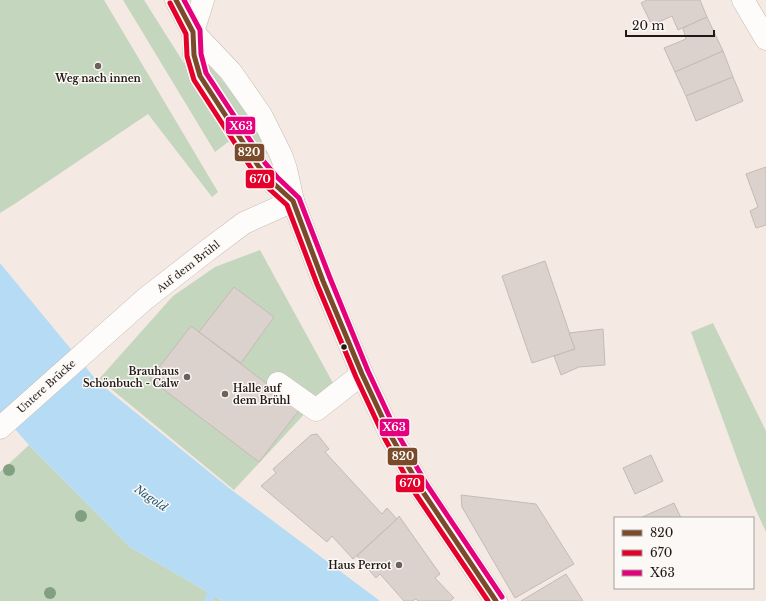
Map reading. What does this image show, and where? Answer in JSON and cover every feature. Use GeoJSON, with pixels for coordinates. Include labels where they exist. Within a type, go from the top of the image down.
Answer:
{"type":"FeatureCollection","features":[{"type":"Feature","properties":{"kind":"main road"},"geometry":{"type":"LineString","coordinates":[[176,0],[193,32],[231,72],[261,115],[281,155],[286,169],[293,201],[323,281],[362,374],[391,436],[422,489],[496,601]]}},
{"type":"Feature","properties":{"kind":"main road"},"geometry":{"type":"LineString","coordinates":[[203,0],[193,32],[194,55],[200,76],[259,167],[272,182],[293,201]]}},
{"type":"Feature","properties":{"kind":"main road"},"geometry":{"type":"LineString","coordinates":[[743,0],[766,39]]}},
{"type":"Feature","properties":{"kind":"main road","name":"Auf dem Brühl"},"geometry":{"type":"LineString","coordinates":[[93,345],[145,299],[244,223],[293,201]]}},
{"type":"Feature","properties":{"kind":"main road","name":"Untere Brücke"},"geometry":{"type":"LineString","coordinates":[[0,428],[93,345]]}},
{"type":"Feature","properties":{"kind":"main road"},"geometry":{"type":"LineString","coordinates":[[278,383],[316,410],[362,374]]}},
{"type":"Feature","properties":{"kind":"green space"},"geometry":{"type":"Polygon","coordinates":[[[0,0],[104,0],[218,192],[212,197],[148,114],[0,213],[0,0]]]}},
{"type":"Feature","properties":{"kind":"green space"},"geometry":{"type":"Polygon","coordinates":[[[123,0],[144,0],[232,139],[215,152],[123,0]]]}},
{"type":"Feature","properties":{"kind":"green space"},"geometry":{"type":"Polygon","coordinates":[[[207,61],[237,99],[271,151],[262,156],[201,67],[207,61]]]}},
{"type":"Feature","properties":{"kind":"green space"},"geometry":{"type":"Polygon","coordinates":[[[260,250],[333,383],[234,490],[99,379],[173,296],[215,267],[260,250]]]}},
{"type":"Feature","properties":{"kind":"green space"},"geometry":{"type":"Polygon","coordinates":[[[713,323],[766,431],[766,532],[755,508],[691,332],[713,323]]]}},
{"type":"Feature","properties":{"kind":"green space"},"geometry":{"type":"Polygon","coordinates":[[[29,445],[130,547],[223,601],[0,601],[0,472],[29,445]]]}},
{"type":"Feature","properties":{"kind":"water","name":"Nagold"},"geometry":{"type":"Polygon","coordinates":[[[0,263],[98,382],[229,488],[380,601],[223,601],[130,547],[29,445],[0,412],[0,263]]]}},
{"type":"Feature","properties":{"kind":"building"},"geometry":{"type":"Polygon","coordinates":[[[647,0],[700,0],[707,17],[678,30],[672,16],[652,25],[641,3],[647,0]]]}},
{"type":"Feature","properties":{"kind":"building"},"geometry":{"type":"Polygon","coordinates":[[[707,17],[723,51],[675,72],[664,48],[686,39],[683,28],[707,17]]]}},
{"type":"Feature","properties":{"kind":"building"},"geometry":{"type":"Polygon","coordinates":[[[723,51],[733,77],[686,96],[675,72],[723,51]]]}},
{"type":"Feature","properties":{"kind":"building"},"geometry":{"type":"Polygon","coordinates":[[[733,77],[743,101],[696,121],[686,96],[733,77]]]}},
{"type":"Feature","properties":{"kind":"building"},"geometry":{"type":"Polygon","coordinates":[[[766,167],[766,225],[756,228],[750,211],[758,207],[746,174],[766,167]]]}},
{"type":"Feature","properties":{"kind":"building"},"geometry":{"type":"Polygon","coordinates":[[[545,261],[575,349],[532,363],[502,276],[545,261]]]}},
{"type":"Feature","properties":{"kind":"building"},"geometry":{"type":"Polygon","coordinates":[[[234,287],[274,317],[241,363],[199,332],[234,287]]]}},
{"type":"Feature","properties":{"kind":"building","name":"Halle auf dem Brühl"},"geometry":{"type":"Polygon","coordinates":[[[191,326],[300,409],[259,462],[150,379],[191,326]]]}},
{"type":"Feature","properties":{"kind":"building"},"geometry":{"type":"Polygon","coordinates":[[[603,329],[605,365],[579,367],[561,375],[554,356],[575,349],[569,333],[603,329]]]}},
{"type":"Feature","properties":{"kind":"building"},"geometry":{"type":"Polygon","coordinates":[[[317,434],[329,449],[325,452],[382,514],[387,508],[397,519],[353,559],[332,536],[327,542],[261,486],[276,473],[273,469],[311,435],[317,434]]]}},
{"type":"Feature","properties":{"kind":"building"},"geometry":{"type":"Polygon","coordinates":[[[651,455],[663,481],[635,494],[623,468],[651,455]]]}},
{"type":"Feature","properties":{"kind":"building"},"geometry":{"type":"Polygon","coordinates":[[[461,495],[536,504],[574,564],[515,598],[462,507],[461,495]]]}},
{"type":"Feature","properties":{"kind":"building"},"geometry":{"type":"Polygon","coordinates":[[[674,503],[681,517],[642,517],[674,503]]]}},
{"type":"Feature","properties":{"kind":"building","name":"Haus Perrot"},"geometry":{"type":"Polygon","coordinates":[[[399,516],[440,574],[435,578],[454,598],[450,601],[418,601],[416,599],[412,601],[404,601],[380,574],[376,578],[357,556],[399,516]]]}},
{"type":"Feature","properties":{"kind":"building"},"geometry":{"type":"Polygon","coordinates":[[[566,574],[583,601],[521,601],[566,574]]]}},
{"type":"Feature","properties":{"kind":"waterway"},"geometry":{"type":"LineString","coordinates":[[209,601],[216,584]]}},
{"type":"Feature","properties":{"kind":"transit line","name":"820"},"geometry":{"type":"LineString","coordinates":[[176,0],[193,32],[194,55],[200,76],[259,167],[272,182],[293,201],[323,281],[362,374],[391,436],[421,489],[496,601]]}},
{"type":"Feature","properties":{"kind":"transit line","name":"X63"},"geometry":{"type":"LineString","coordinates":[[184,0],[200,30],[201,54],[206,73],[265,163],[299,198],[368,371],[397,433],[427,485],[502,597]]}},
{"type":"Feature","properties":{"kind":"transit line","name":"670"},"geometry":{"type":"LineString","coordinates":[[170,3],[186,34],[187,56],[194,80],[253,171],[267,187],[287,205],[317,284],[356,377],[385,439],[415,493],[488,601]]}},
{"type":"Feature","properties":{"kind":"place","name":"Weg nach innen"},"geometry":{"type":"Point","coordinates":[98,66]}},
{"type":"Feature","properties":{"kind":"place","name":"Brauhaus Schönbuch - Calw"},"geometry":{"type":"Point","coordinates":[187,377]}},
{"type":"Feature","properties":{"kind":"place","name":"Halle auf dem Brühl"},"geometry":{"type":"Point","coordinates":[225,394]}},
{"type":"Feature","properties":{"kind":"place","name":"Haus Perrot"},"geometry":{"type":"Point","coordinates":[399,565]}}]}
